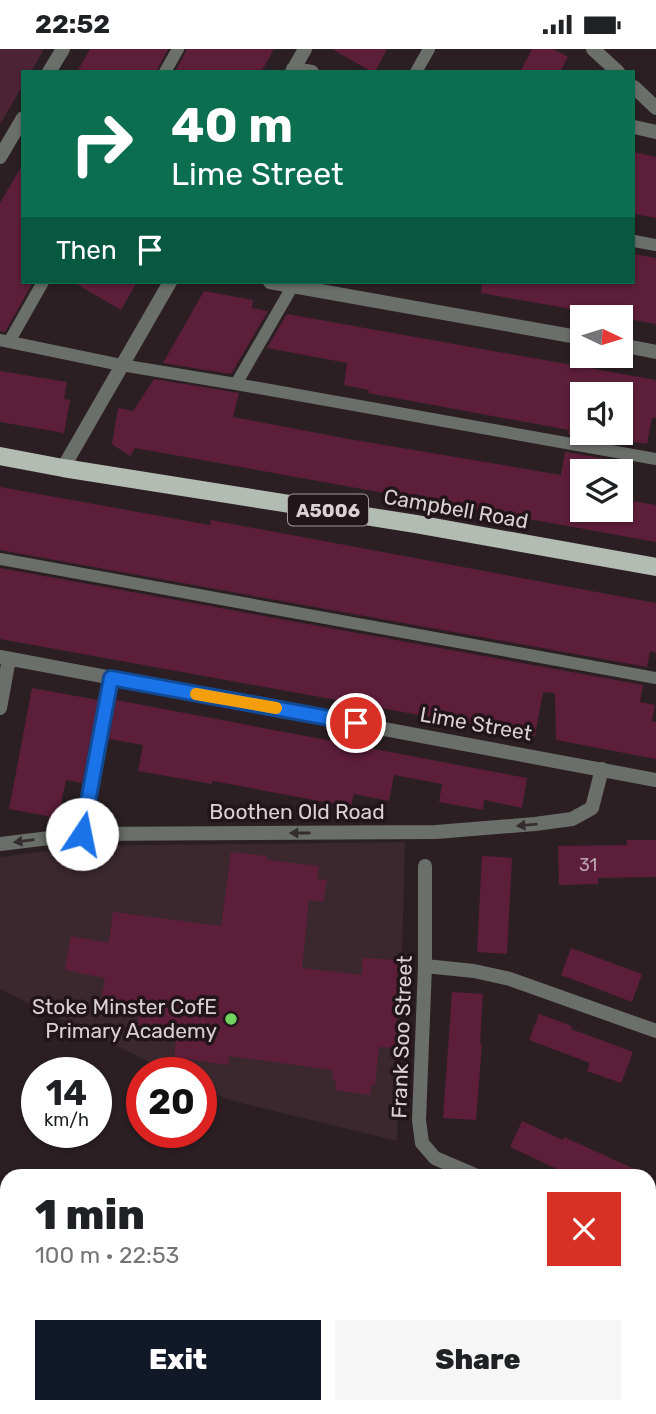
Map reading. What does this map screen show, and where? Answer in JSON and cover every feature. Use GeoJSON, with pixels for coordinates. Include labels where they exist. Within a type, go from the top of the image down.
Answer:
{"type":"FeatureCollection","features":[{"type":"Feature","properties":{"kind":"main road","name":"Campbell Road"},"geometry":{"type":"LineString","coordinates":[[0,457],[403,522],[656,567]]}},
{"type":"Feature","properties":{"kind":"street"},"geometry":{"type":"LineString","coordinates":[[50,70],[62,49]]}},
{"type":"Feature","properties":{"kind":"street"},"geometry":{"type":"LineString","coordinates":[[292,70],[305,49]]}},
{"type":"Feature","properties":{"kind":"street"},"geometry":{"type":"LineString","coordinates":[[593,49],[616,70]]}},
{"type":"Feature","properties":{"kind":"street"},"geometry":{"type":"LineString","coordinates":[[635,87],[656,108]]}},
{"type":"Feature","properties":{"kind":"street"},"geometry":{"type":"LineString","coordinates":[[0,157],[21,121]]}},
{"type":"Feature","properties":{"kind":"street"},"geometry":{"type":"LineString","coordinates":[[635,127],[656,132]]}},
{"type":"Feature","properties":{"kind":"street"},"geometry":{"type":"LineString","coordinates":[[63,468],[169,284]]}},
{"type":"Feature","properties":{"kind":"street"},"geometry":{"type":"LineString","coordinates":[[294,284],[570,336]]}},
{"type":"Feature","properties":{"kind":"street"},"geometry":{"type":"LineString","coordinates":[[634,348],[656,352]]}},
{"type":"Feature","properties":{"kind":"street"},"geometry":{"type":"LineString","coordinates":[[0,708],[4,658]]}},
{"type":"Feature","properties":{"kind":"street","name":"Lime Street"},"geometry":{"type":"LineString","coordinates":[[4,658],[656,779]]}},
{"type":"Feature","properties":{"kind":"street","name":"Boothen Old Road"},"geometry":{"type":"LineString","coordinates":[[0,844],[82,834],[436,832],[535,824],[572,819],[592,808],[602,769]]}},
{"type":"Feature","properties":{"kind":"street","name":"Frank Soo Street"},"geometry":{"type":"LineString","coordinates":[[425,866],[425,966],[418,1121],[422,1143],[435,1158],[461,1169]]}},
{"type":"Feature","properties":{"kind":"street"},"geometry":{"type":"LineString","coordinates":[[425,966],[474,971],[510,979],[656,1031]]}},
{"type":"Feature","properties":{"kind":"lane"},"geometry":{"type":"LineString","coordinates":[[166,70],[178,49]]}},
{"type":"Feature","properties":{"kind":"lane"},"geometry":{"type":"LineString","coordinates":[[417,70],[429,49]]}},
{"type":"Feature","properties":{"kind":"lane"},"geometry":{"type":"LineString","coordinates":[[635,241],[656,245]]}},
{"type":"Feature","properties":{"kind":"lane"},"geometry":{"type":"LineString","coordinates":[[43,284],[4,341],[121,365],[656,459]]}},
{"type":"Feature","properties":{"kind":"lane"},"geometry":{"type":"LineString","coordinates":[[236,384],[294,284]]}},
{"type":"Feature","properties":{"kind":"lane"},"geometry":{"type":"LineString","coordinates":[[0,559],[656,678]]}},
{"type":"Feature","properties":{"kind":"lane"},"geometry":{"type":"LineString","coordinates":[[82,834],[111,678]]}},
{"type":"Feature","properties":{"kind":"shaded area"},"geometry":{"type":"Polygon","coordinates":[[[0,49],[44,49],[32,70],[21,70],[21,88],[0,124],[0,49]]]}},
{"type":"Feature","properties":{"kind":"shaded area","name":"Stoke Minster CofE Primary Academy"},"geometry":{"type":"Polygon","coordinates":[[[405,842],[397,1141],[229,1100],[217,1094],[217,1057],[139,1057],[0,989],[0,857],[85,846],[405,842]]]}},
{"type":"Feature","properties":{"kind":"building"},"geometry":{"type":"Polygon","coordinates":[[[90,49],[168,49],[157,70],[78,70],[90,49]]]}},
{"type":"Feature","properties":{"kind":"building"},"geometry":{"type":"Polygon","coordinates":[[[187,49],[274,49],[262,70],[176,70],[187,49]]]}},
{"type":"Feature","properties":{"kind":"building"},"geometry":{"type":"Polygon","coordinates":[[[332,49],[387,49],[376,70],[369,70],[332,49]]]}},
{"type":"Feature","properties":{"kind":"building"},"geometry":{"type":"Polygon","coordinates":[[[532,49],[553,49],[568,57],[561,70],[521,70],[532,49]]]}},
{"type":"Feature","properties":{"kind":"building"},"geometry":{"type":"Polygon","coordinates":[[[635,152],[656,157],[656,218],[635,214],[635,152]]]}},
{"type":"Feature","properties":{"kind":"building"},"geometry":{"type":"Polygon","coordinates":[[[21,167],[21,284],[32,284],[5,332],[0,331],[0,203],[21,167]]]}},
{"type":"Feature","properties":{"kind":"building"},"geometry":{"type":"Polygon","coordinates":[[[635,254],[656,258],[656,324],[634,320],[634,305],[570,305],[570,309],[481,293],[482,284],[635,284],[635,254]]]}},
{"type":"Feature","properties":{"kind":"building"},"geometry":{"type":"Polygon","coordinates":[[[76,284],[136,284],[121,310],[76,284]]]}},
{"type":"Feature","properties":{"kind":"building"},"geometry":{"type":"Polygon","coordinates":[[[204,291],[253,300],[252,308],[268,311],[231,374],[163,363],[204,291]]]}},
{"type":"Feature","properties":{"kind":"building"},"geometry":{"type":"Polygon","coordinates":[[[287,314],[570,365],[570,368],[589,368],[656,380],[656,418],[652,418],[647,444],[633,442],[633,382],[570,382],[570,434],[569,430],[368,393],[369,390],[344,385],[347,363],[267,348],[287,314]]]}},
{"type":"Feature","properties":{"kind":"building"},"geometry":{"type":"Polygon","coordinates":[[[0,371],[67,382],[64,399],[70,400],[64,433],[0,422],[0,371]]]}},
{"type":"Feature","properties":{"kind":"building"},"geometry":{"type":"Polygon","coordinates":[[[154,379],[239,393],[233,417],[349,439],[561,475],[565,452],[606,459],[570,459],[570,522],[633,522],[633,501],[656,505],[656,542],[135,448],[130,456],[112,444],[118,408],[133,411],[154,379]]]}},
{"type":"Feature","properties":{"kind":"building"},"geometry":{"type":"Polygon","coordinates":[[[0,487],[210,525],[211,520],[656,603],[656,653],[650,651],[647,667],[0,550],[0,487]]]}},
{"type":"Feature","properties":{"kind":"building"},"geometry":{"type":"Polygon","coordinates":[[[0,568],[643,685],[640,702],[655,705],[652,721],[656,722],[656,759],[556,740],[555,693],[543,692],[535,736],[0,639],[0,568]]]}},
{"type":"Feature","properties":{"kind":"building"},"geometry":{"type":"Polygon","coordinates":[[[32,688],[98,700],[82,783],[66,780],[58,818],[9,809],[32,688]]]}},
{"type":"Feature","properties":{"kind":"building"},"geometry":{"type":"Polygon","coordinates":[[[116,700],[527,778],[522,808],[484,800],[483,810],[439,802],[442,784],[394,775],[389,801],[354,794],[351,807],[213,781],[212,784],[138,771],[143,745],[109,739],[116,700]]]}},
{"type":"Feature","properties":{"kind":"building"},"geometry":{"type":"Polygon","coordinates":[[[627,840],[656,840],[656,877],[598,878],[598,884],[559,885],[558,846],[627,845],[627,840]]]}},
{"type":"Feature","properties":{"kind":"building"},"geometry":{"type":"Polygon","coordinates":[[[231,852],[267,856],[267,860],[319,866],[317,879],[327,880],[323,902],[309,900],[302,968],[362,975],[362,958],[398,960],[396,1048],[379,1047],[375,1085],[371,1085],[370,1095],[335,1090],[333,1070],[229,1056],[228,1065],[217,1063],[217,1057],[174,1057],[177,1033],[137,1028],[140,1008],[101,1001],[105,978],[65,970],[71,936],[109,943],[113,912],[221,926],[231,852]]]}},
{"type":"Feature","properties":{"kind":"building"},"geometry":{"type":"Polygon","coordinates":[[[482,856],[512,858],[507,954],[477,952],[482,856]]]}},
{"type":"Feature","properties":{"kind":"building"},"geometry":{"type":"Polygon","coordinates":[[[571,948],[642,974],[632,1002],[561,975],[571,948]]]}},
{"type":"Feature","properties":{"kind":"building"},"geometry":{"type":"Polygon","coordinates":[[[452,992],[483,994],[476,1120],[443,1118],[452,992]]]}},
{"type":"Feature","properties":{"kind":"building"},"geometry":{"type":"Polygon","coordinates":[[[539,1014],[633,1052],[621,1083],[587,1071],[590,1063],[529,1040],[539,1014]]]}},
{"type":"Feature","properties":{"kind":"building"},"geometry":{"type":"Polygon","coordinates":[[[522,1121],[635,1169],[557,1169],[510,1147],[522,1121]]]}},
{"type":"Feature","properties":{"kind":"slow traffic"},"geometry":{"type":"LineString","coordinates":[[196,694],[276,708]]}},
{"type":"Feature","properties":{"kind":"place","name":"Stoke Minster CofE Primary Academy"},"geometry":{"type":"Point","coordinates":[231,1019]}},
{"type":"Feature","properties":{"kind":"route"},"geometry":{"type":"LineString","coordinates":[[82,834],[111,678],[356,723]]}}]}
